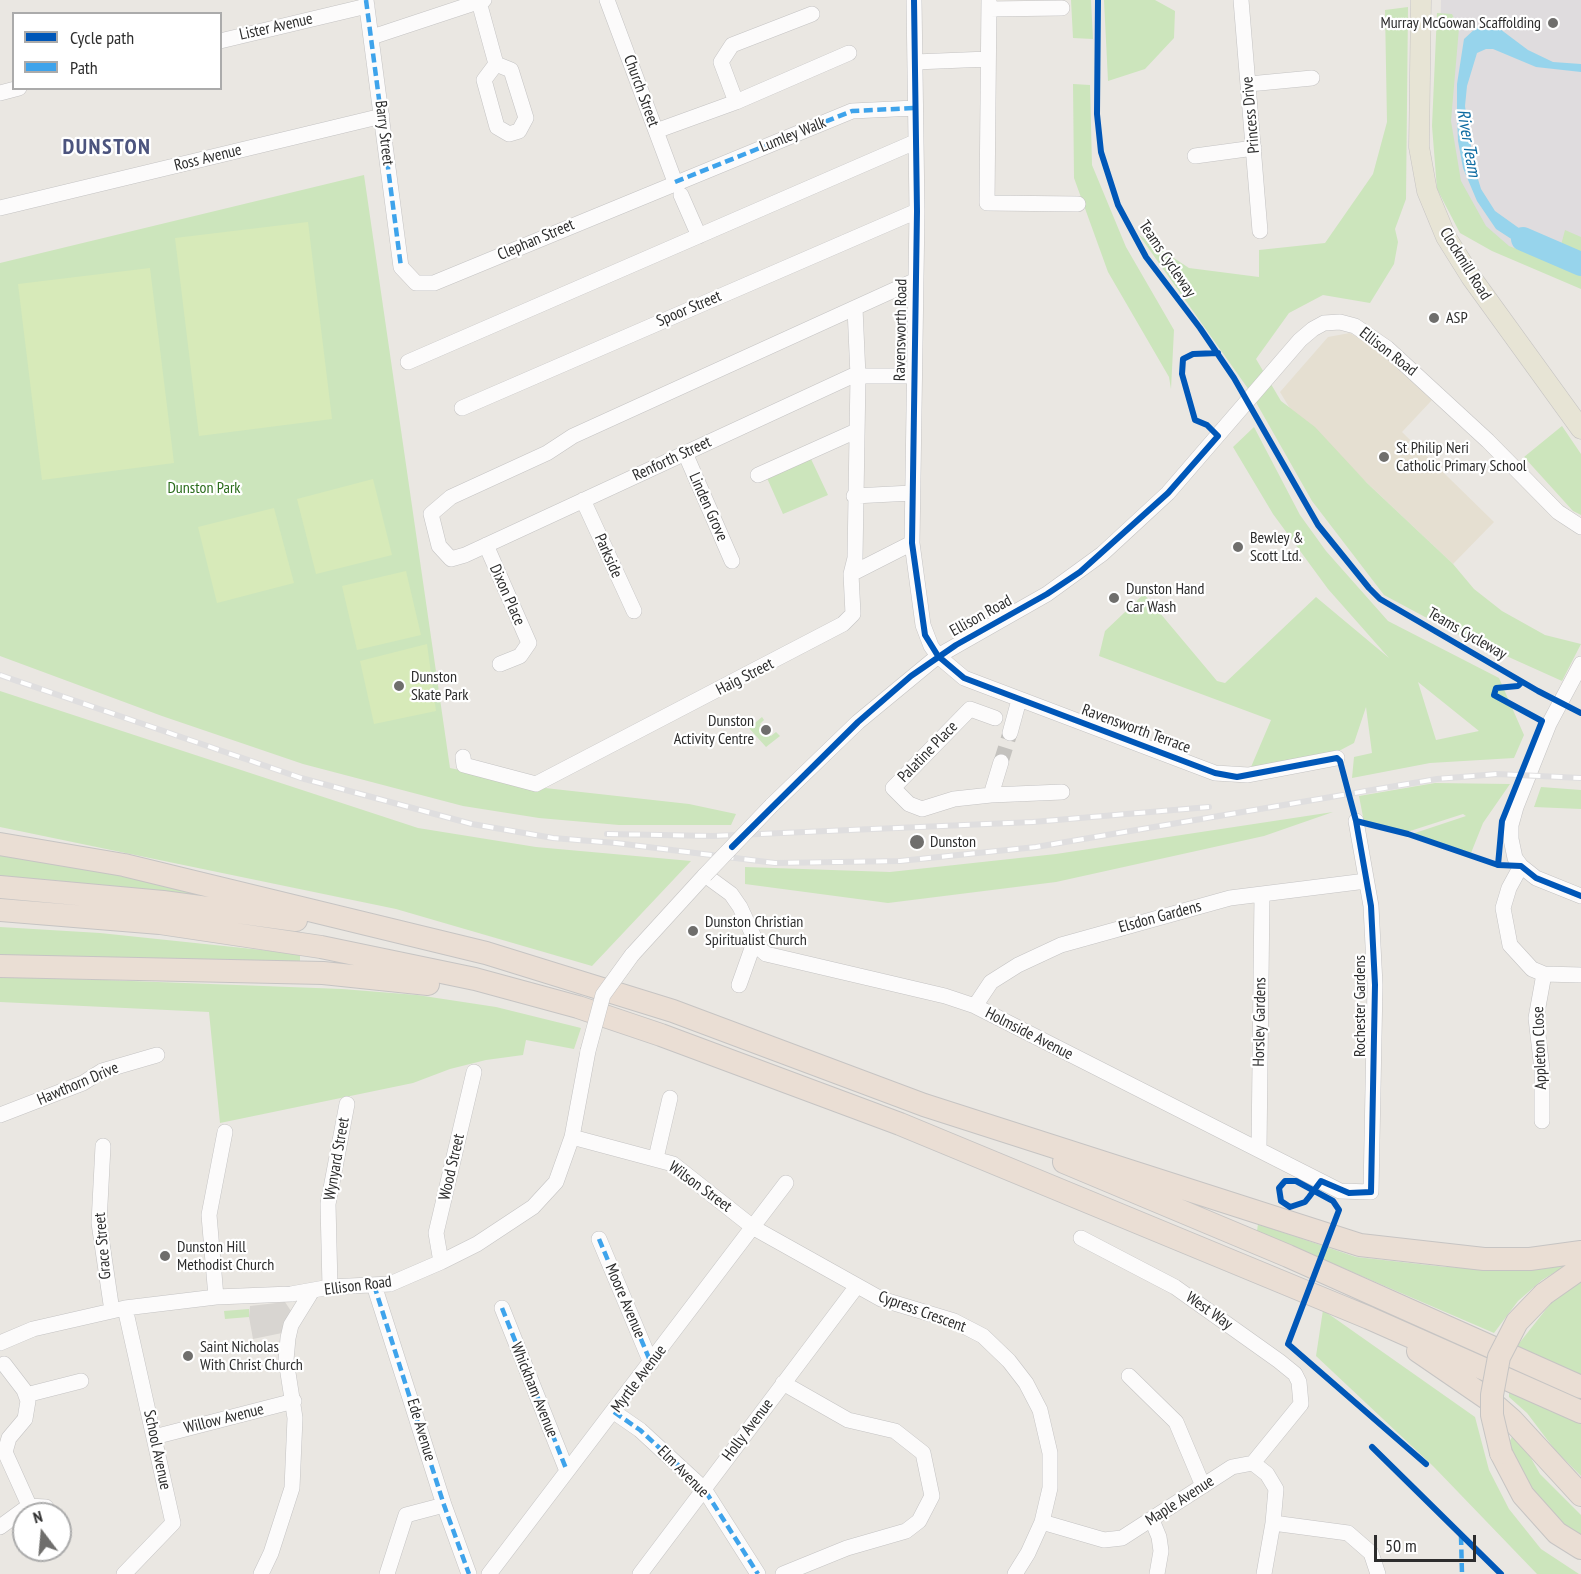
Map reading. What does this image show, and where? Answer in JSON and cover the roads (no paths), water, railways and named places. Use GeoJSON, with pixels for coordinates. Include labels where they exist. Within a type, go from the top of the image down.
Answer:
{"type":"FeatureCollection","features":[{"type":"Feature","properties":{"kind":"highway"},"geometry":{"type":"LineString","coordinates":[[0,844],[124,865],[486,953],[673,1011],[938,1110],[1288,1256],[1581,1387]]}},
{"type":"Feature","properties":{"kind":"highway"},"geometry":{"type":"LineString","coordinates":[[0,888],[163,902],[313,922],[486,953]]}},
{"type":"Feature","properties":{"kind":"highway"},"geometry":{"type":"LineString","coordinates":[[0,910],[160,923],[321,947],[475,979],[578,1007],[661,1035],[900,1124],[1369,1318],[1581,1412]]}},
{"type":"Feature","properties":{"kind":"highway"},"geometry":{"type":"LineString","coordinates":[[0,966],[323,973],[398,979],[578,1007]]}},
{"type":"Feature","properties":{"kind":"highway"},"geometry":{"type":"LineString","coordinates":[[938,1110],[1360,1245],[1485,1259],[1530,1259],[1581,1252]]}},
{"type":"Feature","properties":{"kind":"highway"},"geometry":{"type":"LineString","coordinates":[[1581,1268],[1544,1294],[1517,1322],[1499,1357],[1492,1395],[1492,1415],[1501,1453],[1523,1496],[1557,1533],[1581,1548]]}},
{"type":"Feature","properties":{"kind":"highway"},"geometry":{"type":"LineString","coordinates":[[1369,1318],[1488,1398],[1512,1420],[1581,1495]]}},
{"type":"Feature","properties":{"kind":"main road","name":"Clockmill Road"},"geometry":{"type":"LineString","coordinates":[[1421,0],[1419,147],[1426,191],[1446,237],[1471,277],[1581,429]]}},
{"type":"Feature","properties":{"kind":"street","name":"Church Street"},"geometry":{"type":"LineString","coordinates":[[607,0],[678,189],[699,236]]}},
{"type":"Feature","properties":{"kind":"street","name":"Ravensworth Road"},"geometry":{"type":"LineString","coordinates":[[914,0],[917,211],[912,543],[922,625],[938,656]]}},
{"type":"Feature","properties":{"kind":"street","name":"Princess Drive"},"geometry":{"type":"LineString","coordinates":[[1241,0],[1260,231]]}},
{"type":"Feature","properties":{"kind":"street"},"geometry":{"type":"LineString","coordinates":[[372,37],[482,1],[496,64]]}},
{"type":"Feature","properties":{"kind":"street","name":"Barry Street"},"geometry":{"type":"LineString","coordinates":[[366,3],[401,267]]}},
{"type":"Feature","properties":{"kind":"street","name":"Lister Avenue"},"geometry":{"type":"LineString","coordinates":[[222,40],[366,3]]}},
{"type":"Feature","properties":{"kind":"street"},"geometry":{"type":"LineString","coordinates":[[1062,8],[989,4],[987,203],[1078,204]]}},
{"type":"Feature","properties":{"kind":"street"},"geometry":{"type":"LineString","coordinates":[[736,102],[721,62],[732,45],[812,14]]}},
{"type":"Feature","properties":{"kind":"street"},"geometry":{"type":"LineString","coordinates":[[656,131],[736,102],[849,53]]}},
{"type":"Feature","properties":{"kind":"street"},"geometry":{"type":"LineString","coordinates":[[915,62],[988,59]]}},
{"type":"Feature","properties":{"kind":"street"},"geometry":{"type":"LineString","coordinates":[[1249,84],[1312,78]]}},
{"type":"Feature","properties":{"kind":"street","name":"Lumley Walk"},"geometry":{"type":"LineString","coordinates":[[678,189],[852,111],[915,108]]}},
{"type":"Feature","properties":{"kind":"street","name":"Ross Avenue"},"geometry":{"type":"LineString","coordinates":[[0,208],[382,116]]}},
{"type":"Feature","properties":{"kind":"street"},"geometry":{"type":"LineString","coordinates":[[408,362],[915,142]]}},
{"type":"Feature","properties":{"kind":"street"},"geometry":{"type":"LineString","coordinates":[[1195,156],[1254,148]]}},
{"type":"Feature","properties":{"kind":"street","name":"Clephan Street"},"geometry":{"type":"LineString","coordinates":[[401,267],[416,283],[434,283],[678,189]]}},
{"type":"Feature","properties":{"kind":"street","name":"Spoor Street"},"geometry":{"type":"LineString","coordinates":[[462,408],[917,211]]}},
{"type":"Feature","properties":{"kind":"street"},"geometry":{"type":"LineString","coordinates":[[855,308],[916,280]]}},
{"type":"Feature","properties":{"kind":"street","name":"Haig Street"},"geometry":{"type":"LineString","coordinates":[[463,757],[464,765],[536,784],[843,624],[853,614],[851,574],[855,558],[858,495],[856,431],[858,376],[855,308]]}},
{"type":"Feature","properties":{"kind":"street","name":"Renforth Street"},"geometry":{"type":"LineString","coordinates":[[855,308],[573,436],[547,453],[451,497],[431,514],[439,546],[451,559],[486,545],[852,376],[913,375]]}},
{"type":"Feature","properties":{"kind":"street","name":"Ellison Road"},"geometry":{"type":"LineString","coordinates":[[2,1342],[33,1329],[119,1309],[216,1297],[312,1292],[330,1287],[374,1285],[407,1278],[477,1244],[533,1207],[556,1182],[572,1137],[588,1051],[603,995],[632,955],[772,805],[858,722],[938,656],[1047,594],[1101,554],[1168,493],[1300,340],[1324,323],[1340,322],[1355,326],[1387,348],[1488,441],[1558,512],[1581,526]]}},
{"type":"Feature","properties":{"kind":"street"},"geometry":{"type":"LineString","coordinates":[[758,475],[856,431]]}},
{"type":"Feature","properties":{"kind":"street","name":"Linden Grove"},"geometry":{"type":"LineString","coordinates":[[685,453],[732,561]]}},
{"type":"Feature","properties":{"kind":"street"},"geometry":{"type":"LineString","coordinates":[[858,495],[912,493]]}},
{"type":"Feature","properties":{"kind":"street","name":"Parkside"},"geometry":{"type":"LineString","coordinates":[[583,500],[634,611]]}},
{"type":"Feature","properties":{"kind":"street"},"geometry":{"type":"LineString","coordinates":[[851,574],[912,543]]}},
{"type":"Feature","properties":{"kind":"street","name":"Dixon Place"},"geometry":{"type":"LineString","coordinates":[[486,545],[529,643],[520,656],[500,664]]}},
{"type":"Feature","properties":{"kind":"street","name":"Ravensworth Terrace"},"geometry":{"type":"LineString","coordinates":[[938,656],[964,678],[1227,775],[1248,775],[1337,759]]}},
{"type":"Feature","properties":{"kind":"street"},"geometry":{"type":"LineString","coordinates":[[1581,664],[1550,724],[1511,825],[1515,858],[1521,866],[1536,878],[1581,896]]}},
{"type":"Feature","properties":{"kind":"street"},"geometry":{"type":"LineString","coordinates":[[1010,733],[1019,700]]}},
{"type":"Feature","properties":{"kind":"street","name":"Palatine Place"},"geometry":{"type":"LineString","coordinates":[[995,718],[970,709],[893,788],[909,804],[922,809],[954,800],[991,795],[1062,792]]}},
{"type":"Feature","properties":{"kind":"street"},"geometry":{"type":"LineString","coordinates":[[991,795],[1001,762]]}},
{"type":"Feature","properties":{"kind":"street","name":"Rochester Gardens"},"geometry":{"type":"LineString","coordinates":[[1356,821],[1371,906],[1375,985],[1371,1192]]}},
{"type":"Feature","properties":{"kind":"street"},"geometry":{"type":"LineString","coordinates":[[1521,866],[1503,908],[1510,945],[1519,958],[1544,975],[1581,975]]}},
{"type":"Feature","properties":{"kind":"street"},"geometry":{"type":"LineString","coordinates":[[705,875],[731,894],[744,914],[754,940],[739,984]]}},
{"type":"Feature","properties":{"kind":"street","name":"Elsdon Gardens"},"geometry":{"type":"LineString","coordinates":[[975,1006],[991,982],[1018,965],[1061,945],[1230,898],[1366,881]]}},
{"type":"Feature","properties":{"kind":"street","name":"Horsley Gardens"},"geometry":{"type":"LineString","coordinates":[[1259,1149],[1262,895]]}},
{"type":"Feature","properties":{"kind":"street","name":"Holmside Avenue"},"geometry":{"type":"LineString","coordinates":[[754,940],[766,954],[945,996],[975,1006],[1341,1191],[1371,1192]]}},
{"type":"Feature","properties":{"kind":"street","name":"Appleton Close"},"geometry":{"type":"LineString","coordinates":[[1542,1121],[1542,1069],[1536,1018],[1544,975]]}},
{"type":"Feature","properties":{"kind":"street","name":"Hawthorn Drive"},"geometry":{"type":"LineString","coordinates":[[0,1115],[83,1083],[102,1071],[157,1055]]}},
{"type":"Feature","properties":{"kind":"street","name":"Wood Street"},"geometry":{"type":"LineString","coordinates":[[441,1262],[436,1233],[474,1072]]}},
{"type":"Feature","properties":{"kind":"street"},"geometry":{"type":"LineString","coordinates":[[656,1158],[670,1098]]}},
{"type":"Feature","properties":{"kind":"street","name":"Wynyard Street"},"geometry":{"type":"LineString","coordinates":[[330,1287],[328,1204],[347,1104]]}},
{"type":"Feature","properties":{"kind":"street"},"geometry":{"type":"LineString","coordinates":[[216,1297],[209,1215],[225,1132]]}},
{"type":"Feature","properties":{"kind":"street","name":"Wilson Street"},"geometry":{"type":"LineString","coordinates":[[572,1137],[673,1164],[754,1228]]}},
{"type":"Feature","properties":{"kind":"street","name":"Grace Street"},"geometry":{"type":"LineString","coordinates":[[103,1146],[99,1223],[119,1309]]}},
{"type":"Feature","properties":{"kind":"street","name":"Myrtle Avenue"},"geometry":{"type":"LineString","coordinates":[[489,1574],[786,1183]]}},
{"type":"Feature","properties":{"kind":"street","name":"Cypress Crescent"},"geometry":{"type":"LineString","coordinates":[[754,1228],[881,1299],[954,1321],[983,1336],[1009,1361],[1026,1383],[1040,1410],[1050,1453],[1050,1488],[1042,1522],[1028,1553],[1015,1574]]}},
{"type":"Feature","properties":{"kind":"street","name":"West Way"},"geometry":{"type":"LineString","coordinates":[[1081,1238],[1175,1287],[1289,1369],[1301,1389],[1301,1404],[1296,1413],[1253,1463]]}},
{"type":"Feature","properties":{"kind":"street","name":"Moore Avenue"},"geometry":{"type":"LineString","coordinates":[[599,1239],[651,1363]]}},
{"type":"Feature","properties":{"kind":"street","name":"Ede Avenue"},"geometry":{"type":"LineString","coordinates":[[374,1285],[444,1505],[469,1574]]}},
{"type":"Feature","properties":{"kind":"street","name":"Holly Avenue"},"geometry":{"type":"LineString","coordinates":[[640,1574],[856,1286]]}},
{"type":"Feature","properties":{"kind":"street"},"geometry":{"type":"LineString","coordinates":[[261,1574],[292,1488],[294,1401],[286,1360],[288,1338],[291,1325],[312,1292]]}},
{"type":"Feature","properties":{"kind":"street","name":"Whickham Avenue"},"geometry":{"type":"LineString","coordinates":[[502,1308],[567,1471]]}},
{"type":"Feature","properties":{"kind":"street","name":"School Avenue"},"geometry":{"type":"LineString","coordinates":[[119,1309],[154,1437],[173,1523],[124,1574]]}},
{"type":"Feature","properties":{"kind":"street"},"geometry":{"type":"LineString","coordinates":[[0,1325],[2,1342]]}},
{"type":"Feature","properties":{"kind":"street"},"geometry":{"type":"LineString","coordinates":[[3,1364],[26,1395],[27,1413],[9,1438],[5,1452],[28,1502]]}},
{"type":"Feature","properties":{"kind":"street"},"geometry":{"type":"LineString","coordinates":[[1129,1376],[1176,1422],[1203,1486]]}},
{"type":"Feature","properties":{"kind":"street"},"geometry":{"type":"LineString","coordinates":[[26,1395],[81,1381]]}},
{"type":"Feature","properties":{"kind":"street"},"geometry":{"type":"LineString","coordinates":[[783,1383],[848,1420],[895,1431],[923,1453],[932,1496],[919,1521],[906,1531],[847,1548],[783,1574]]}},
{"type":"Feature","properties":{"kind":"street","name":"Willow Avenue"},"geometry":{"type":"LineString","coordinates":[[154,1437],[294,1401]]}},
{"type":"Feature","properties":{"kind":"street","name":"Elm Avenue"},"geometry":{"type":"LineString","coordinates":[[614,1412],[640,1430],[704,1489],[758,1574]]}},
{"type":"Feature","properties":{"kind":"street"},"geometry":{"type":"LineString","coordinates":[[1253,1463],[1267,1474],[1276,1489],[1264,1574]]}},
{"type":"Feature","properties":{"kind":"street","name":"Maple Avenue"},"geometry":{"type":"LineString","coordinates":[[1042,1522],[1104,1540],[1122,1538],[1239,1464],[1253,1463]]}},
{"type":"Feature","properties":{"kind":"street"},"geometry":{"type":"LineString","coordinates":[[387,1574],[406,1515],[444,1505]]}},
{"type":"Feature","properties":{"kind":"street"},"geometry":{"type":"LineString","coordinates":[[0,1527],[12,1518]]}},
{"type":"Feature","properties":{"kind":"street"},"geometry":{"type":"LineString","coordinates":[[1152,1520],[1161,1551],[1157,1574]]}},
{"type":"Feature","properties":{"kind":"street"},"geometry":{"type":"LineString","coordinates":[[1273,1523],[1348,1533],[1371,1553],[1378,1574]]}},
{"type":"Feature","properties":{"kind":"water"},"geometry":{"type":"Polygon","coordinates":[[[1487,25],[1500,29],[1528,50],[1553,62],[1581,64],[1581,72],[1536,67],[1493,49],[1486,49],[1477,53],[1467,86],[1465,106],[1474,166],[1481,189],[1495,211],[1523,231],[1554,246],[1550,258],[1516,242],[1496,229],[1477,201],[1463,168],[1458,141],[1457,84],[1464,39],[1477,27],[1487,25]]]}},
{"type":"Feature","properties":{"kind":"waterway","name":"River Team"},"geometry":{"type":"LineString","coordinates":[[1523,239],[1581,264]]}},
{"type":"Feature","properties":{"kind":"tunnel"},"geometry":{"type":"LineString","coordinates":[[1001,762],[1010,733]]}},
{"type":"Feature","properties":{"kind":"railway"},"geometry":{"type":"LineString","coordinates":[[0,675],[301,778],[472,824],[553,838],[616,843],[775,863],[900,861],[1036,847],[1437,779],[1497,774],[1581,778]]}},
{"type":"Feature","properties":{"kind":"railway"},"geometry":{"type":"LineString","coordinates":[[607,834],[713,836],[1033,822],[1209,807]]}},
{"type":"Feature","properties":{"kind":"place","name":"Murray McGowan Scaffolding"},"geometry":{"type":"Point","coordinates":[1553,23]}},
{"type":"Feature","properties":{"kind":"place","name":"ASP"},"geometry":{"type":"Point","coordinates":[1434,318]}},
{"type":"Feature","properties":{"kind":"place","name":"St Philip Neri Catholic Primary School"},"geometry":{"type":"Point","coordinates":[1384,457]}},
{"type":"Feature","properties":{"kind":"place","name":"Bewley & Scott Ltd."},"geometry":{"type":"Point","coordinates":[1238,547]}},
{"type":"Feature","properties":{"kind":"place","name":"Dunston Hand Car Wash"},"geometry":{"type":"Point","coordinates":[1114,598]}},
{"type":"Feature","properties":{"kind":"place","name":"Dunston Skate Park"},"geometry":{"type":"Point","coordinates":[399,686]}},
{"type":"Feature","properties":{"kind":"place","name":"Dunston Activity Centre"},"geometry":{"type":"Point","coordinates":[766,730]}},
{"type":"Feature","properties":{"kind":"place","name":"Dunston"},"geometry":{"type":"Point","coordinates":[917,842]}},
{"type":"Feature","properties":{"kind":"place","name":"Dunston Christian Spiritualist Church"},"geometry":{"type":"Point","coordinates":[693,931]}},
{"type":"Feature","properties":{"kind":"place","name":"Dunston Hill Methodist Church"},"geometry":{"type":"Point","coordinates":[165,1256]}},
{"type":"Feature","properties":{"kind":"place","name":"Saint Nicholas With Christ Church"},"geometry":{"type":"Point","coordinates":[188,1356]}},
{"type":"Feature","properties":{"kind":"district","name":"DUNSTON"},"geometry":{"type":"Point","coordinates":[107,148]}},
{"type":"Feature","properties":{"kind":"park label","name":"Dunston Park"},"geometry":{"type":"Point","coordinates":[204,488]}}]}
